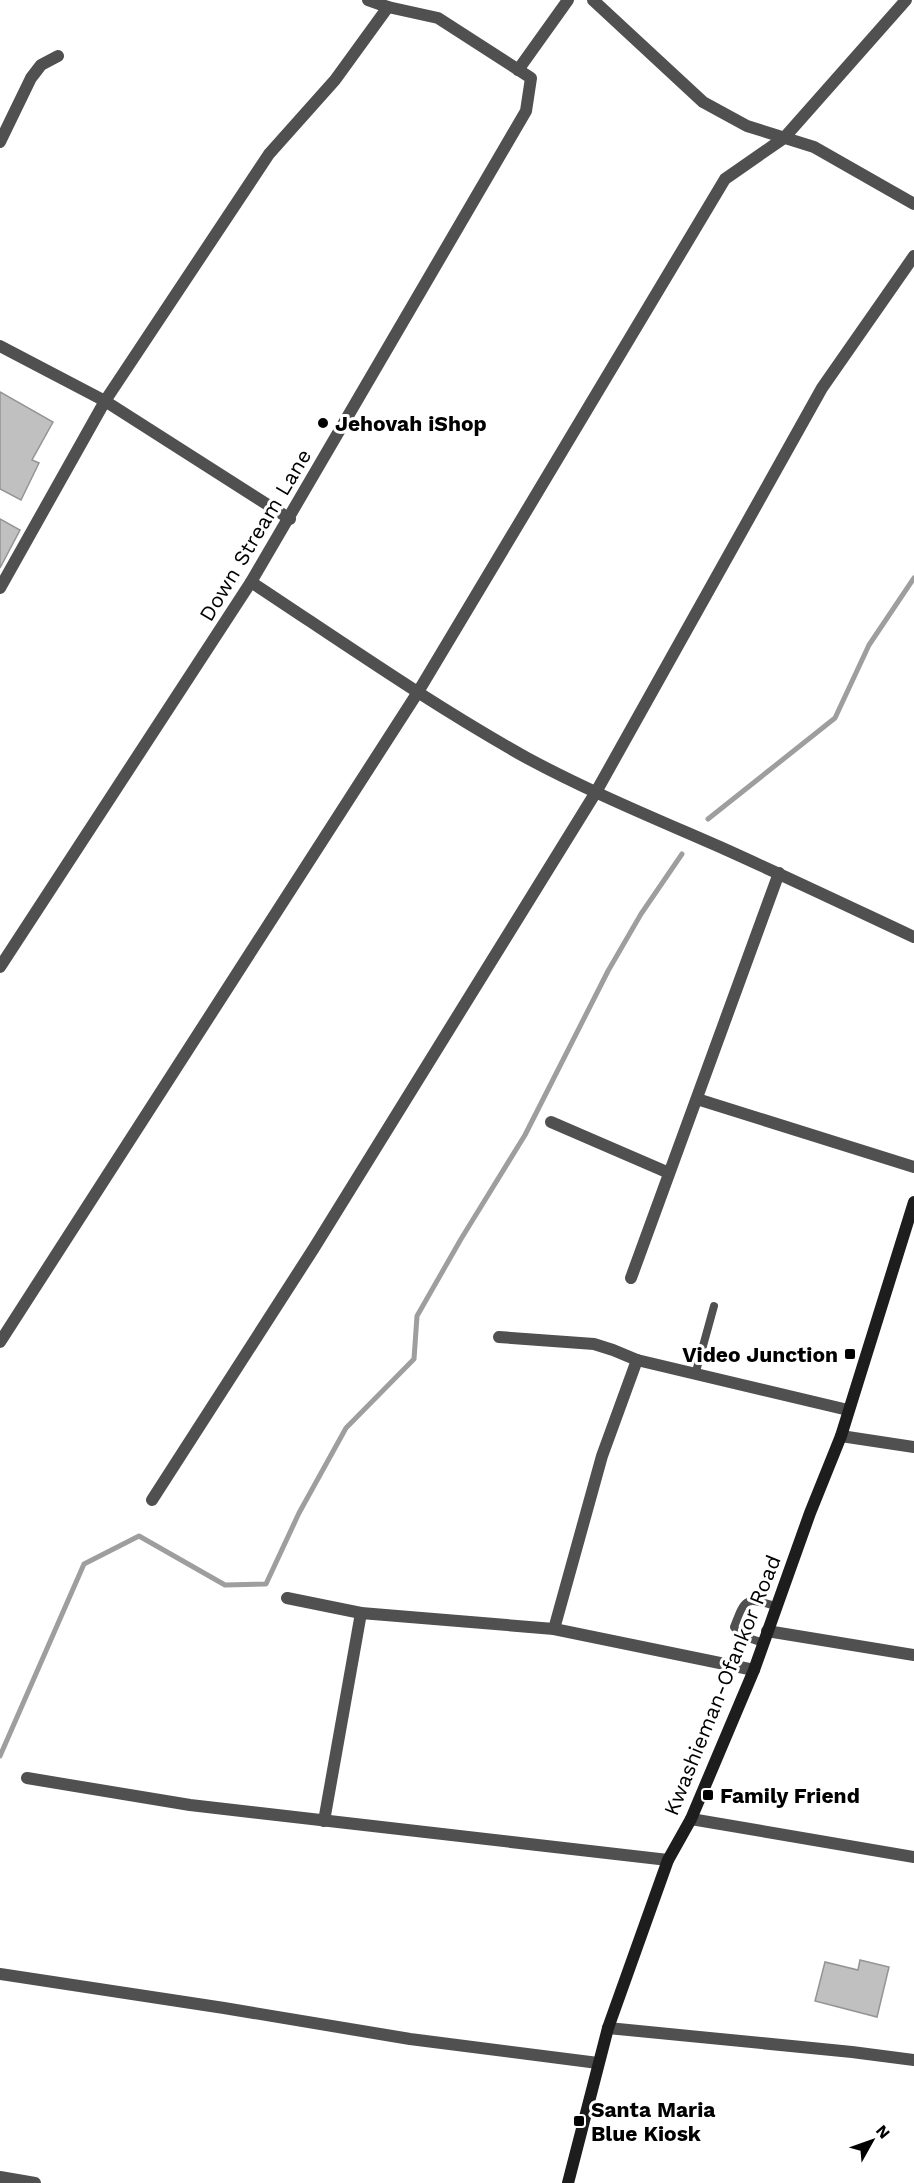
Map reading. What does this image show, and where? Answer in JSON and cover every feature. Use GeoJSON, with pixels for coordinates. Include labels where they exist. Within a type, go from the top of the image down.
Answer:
{"type":"FeatureCollection","features":[{"type":"Feature","properties":{"kind":"main road","name":"Kwashieman-Ofankor Road"},"geometry":{"type":"LineString","coordinates":[[567,2183],[608,2028],[668,1860],[691,1819],[754,1670],[841,1436],[848,1410],[908,1241],[914,1202]]}},
{"type":"Feature","properties":{"kind":"street"},"geometry":{"type":"LineString","coordinates":[[368,0],[438,18],[518,70],[568,0]]}},
{"type":"Feature","properties":{"kind":"street"},"geometry":{"type":"LineString","coordinates":[[593,0],[703,102],[747,126],[814,147],[914,204]]}},
{"type":"Feature","properties":{"kind":"street"},"geometry":{"type":"LineString","coordinates":[[0,1342],[418,692],[725,179],[784,138],[906,0]]}},
{"type":"Feature","properties":{"kind":"street"},"geometry":{"type":"LineString","coordinates":[[0,588],[105,401],[269,154],[334,80],[388,7]]}},
{"type":"Feature","properties":{"kind":"street"},"geometry":{"type":"LineString","coordinates":[[0,142],[31,78],[41,65],[58,56]]}},
{"type":"Feature","properties":{"kind":"street","name":"Down Stream Lane"},"geometry":{"type":"LineString","coordinates":[[0,967],[290,519],[526,111],[531,78],[518,70]]}},
{"type":"Feature","properties":{"kind":"street"},"geometry":{"type":"LineString","coordinates":[[152,1500],[314,1248],[596,792],[822,388],[914,256]]}},
{"type":"Feature","properties":{"kind":"street"},"geometry":{"type":"LineString","coordinates":[[0,346],[105,401],[290,519]]}},
{"type":"Feature","properties":{"kind":"street"},"geometry":{"type":"LineString","coordinates":[[251,582],[471,726],[529,758],[596,792],[778,873],[914,938]]}},
{"type":"Feature","properties":{"kind":"street"},"geometry":{"type":"LineString","coordinates":[[631,1278],[778,873]]}},
{"type":"Feature","properties":{"kind":"street"},"geometry":{"type":"LineString","coordinates":[[697,1099],[914,1167]]}},
{"type":"Feature","properties":{"kind":"street"},"geometry":{"type":"LineString","coordinates":[[550,1122],[669,1173]]}},
{"type":"Feature","properties":{"kind":"street"},"geometry":{"type":"LineString","coordinates":[[499,1337],[594,1344],[637,1360],[848,1410]]}},
{"type":"Feature","properties":{"kind":"street"},"geometry":{"type":"LineString","coordinates":[[554,1629],[602,1456],[637,1360]]}},
{"type":"Feature","properties":{"kind":"street"},"geometry":{"type":"LineString","coordinates":[[841,1436],[914,1447]]}},
{"type":"Feature","properties":{"kind":"street"},"geometry":{"type":"LineString","coordinates":[[287,1598],[361,1613],[554,1629],[754,1670]]}},
{"type":"Feature","properties":{"kind":"street"},"geometry":{"type":"LineString","coordinates":[[324,1821],[361,1613]]}},
{"type":"Feature","properties":{"kind":"street"},"geometry":{"type":"LineString","coordinates":[[767,1631],[914,1655]]}},
{"type":"Feature","properties":{"kind":"street"},"geometry":{"type":"LineString","coordinates":[[27,1778],[190,1805],[668,1860]]}},
{"type":"Feature","properties":{"kind":"street"},"geometry":{"type":"LineString","coordinates":[[691,1819],[914,1857]]}},
{"type":"Feature","properties":{"kind":"street"},"geometry":{"type":"LineString","coordinates":[[0,1974],[410,2039],[598,2063]]}},
{"type":"Feature","properties":{"kind":"street"},"geometry":{"type":"LineString","coordinates":[[608,2028],[914,2060]]}},
{"type":"Feature","properties":{"kind":"street"},"geometry":{"type":"LineString","coordinates":[[0,2177],[35,2183]]}},
{"type":"Feature","properties":{"kind":"lane"},"geometry":{"type":"LineString","coordinates":[[695,1375],[714,1306]]}},
{"type":"Feature","properties":{"kind":"lane"},"geometry":{"type":"LineString","coordinates":[[763,1644],[740,1635],[734,1627],[746,1601],[752,1600],[776,1606]]}},
{"type":"Feature","properties":{"kind":"building"},"geometry":{"type":"Polygon","coordinates":[[[0,392],[53,422],[32,460],[39,463],[21,500],[0,489],[0,392]]]}},
{"type":"Feature","properties":{"kind":"building"},"geometry":{"type":"Polygon","coordinates":[[[0,519],[20,530],[0,568],[0,519]]]}},
{"type":"Feature","properties":{"kind":"building"},"geometry":{"type":"Polygon","coordinates":[[[860,1960],[889,1967],[877,2017],[815,2001],[825,1962],[858,1970],[860,1960]]]}},
{"type":"Feature","properties":{"kind":"waterway"},"geometry":{"type":"LineString","coordinates":[[708,819],[835,718],[869,645],[914,578]]}},
{"type":"Feature","properties":{"kind":"waterway"},"geometry":{"type":"LineString","coordinates":[[0,1756],[84,1564],[139,1536],[225,1585],[266,1584],[299,1513],[346,1428],[414,1359],[417,1316],[525,1135],[608,971],[641,914],[682,854]]}},
{"type":"Feature","properties":{"kind":"place","name":"Jehovah iShop"},"geometry":{"type":"Point","coordinates":[323,423]}},
{"type":"Feature","properties":{"kind":"place","name":"Video Junction"},"geometry":{"type":"Point","coordinates":[850,1354]}},
{"type":"Feature","properties":{"kind":"place","name":"Family Friend"},"geometry":{"type":"Point","coordinates":[708,1795]}},
{"type":"Feature","properties":{"kind":"place","name":"Santa Maria Blue Kiosk"},"geometry":{"type":"Point","coordinates":[579,2121]}}]}
